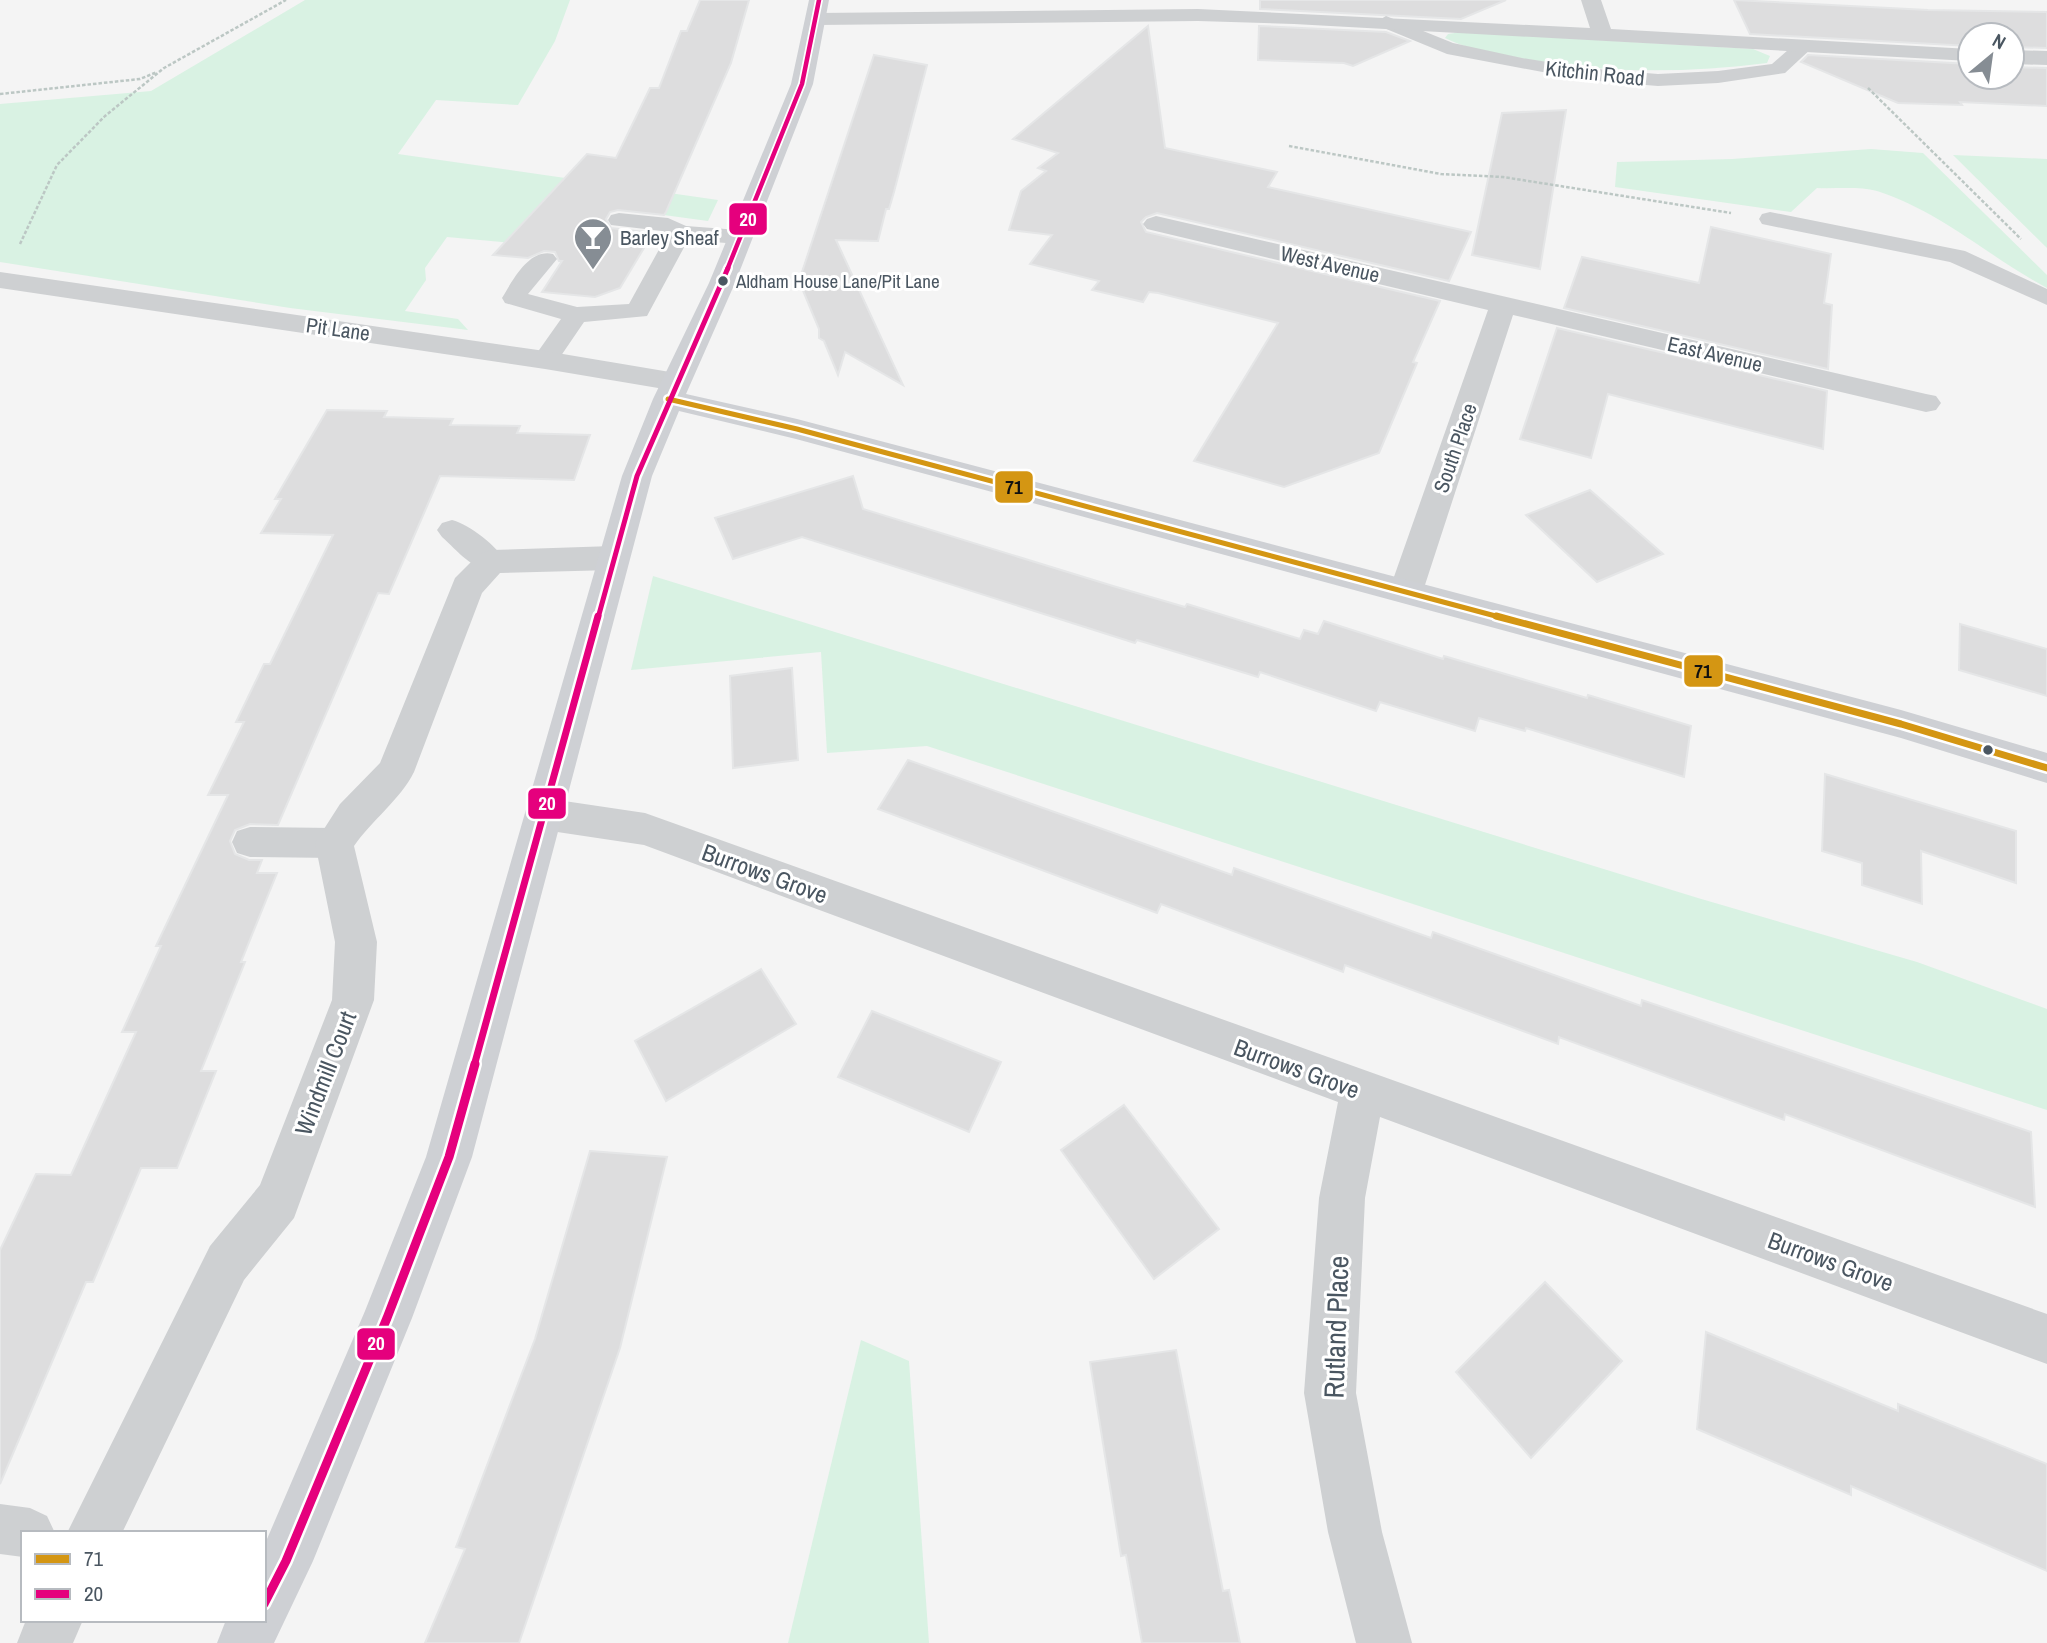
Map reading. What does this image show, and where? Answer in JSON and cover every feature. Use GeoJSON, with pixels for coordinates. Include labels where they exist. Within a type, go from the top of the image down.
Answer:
{"type":"FeatureCollection","features":[{"type":"Feature","properties":{"kind":"street"},"geometry":{"type":"LineString","coordinates":[[1591,0],[1602,33]]}},
{"type":"Feature","properties":{"kind":"street","name":"Kitchin Road"},"geometry":{"type":"LineString","coordinates":[[818,10],[1196,8],[1830,50],[1956,54]]}},
{"type":"Feature","properties":{"kind":"street"},"geometry":{"type":"LineString","coordinates":[[266,1600],[286,1561],[387,1318],[449,1157],[613,558],[638,476],[672,391],[722,283],[802,84],[818,10]]}},
{"type":"Feature","properties":{"kind":"street"},"geometry":{"type":"LineString","coordinates":[[2026,57],[2047,58]]}},
{"type":"Feature","properties":{"kind":"street","name":"West Avenue"},"geometry":{"type":"LineString","coordinates":[[1156,224],[1503,305]]}},
{"type":"Feature","properties":{"kind":"street","name":"Pit Lane"},"geometry":{"type":"LineString","coordinates":[[0,280],[545,360],[672,391]]}},
{"type":"Feature","properties":{"kind":"street","name":"East Avenue"},"geometry":{"type":"LineString","coordinates":[[1503,305],[1926,403]]}},
{"type":"Feature","properties":{"kind":"street","name":"South Place"},"geometry":{"type":"LineString","coordinates":[[1406,591],[1503,305]]}},
{"type":"Feature","properties":{"kind":"street"},"geometry":{"type":"LineString","coordinates":[[672,391],[797,429],[1901,723],[2047,768]]}},
{"type":"Feature","properties":{"kind":"street"},"geometry":{"type":"LineString","coordinates":[[334,843],[354,815],[395,772],[467,587],[491,562],[613,558]]}},
{"type":"Feature","properties":{"kind":"street","name":"Burrows Grove"},"geometry":{"type":"LineString","coordinates":[[544,814],[645,829],[2047,1339]]}},
{"type":"Feature","properties":{"kind":"street","name":"Windmill Court"},"geometry":{"type":"LineString","coordinates":[[95,1531],[227,1263],[277,1201],[352,1000],[356,942],[334,843]]}},
{"type":"Feature","properties":{"kind":"street","name":"Rutland Place"},"geometry":{"type":"LineString","coordinates":[[1362,1092],[1342,1198],[1329,1394],[1355,1532],[1384,1643]]}},
{"type":"Feature","properties":{"kind":"street"},"geometry":{"type":"LineString","coordinates":[[45,1643],[54,1622]]}},
{"type":"Feature","properties":{"kind":"street"},"geometry":{"type":"LineString","coordinates":[[245,1643],[255,1622]]}},
{"type":"Feature","properties":{"kind":"lane","name":"Kitchin Road"},"geometry":{"type":"LineString","coordinates":[[1386,22],[1447,48],[1522,64],[1585,74],[1658,80],[1718,77],[1778,69],[1803,47]]}},
{"type":"Feature","properties":{"kind":"lane"},"geometry":{"type":"LineString","coordinates":[[1770,219],[1957,256],[2047,298]]}},
{"type":"Feature","properties":{"kind":"lane"},"geometry":{"type":"LineString","coordinates":[[618,220],[668,225],[680,233],[739,237]]}},
{"type":"Feature","properties":{"kind":"lane"},"geometry":{"type":"LineString","coordinates":[[545,259],[524,282],[514,298],[576,315],[638,311],[680,233]]}},
{"type":"Feature","properties":{"kind":"lane"},"geometry":{"type":"LineString","coordinates":[[545,360],[576,315]]}},
{"type":"Feature","properties":{"kind":"lane"},"geometry":{"type":"LineString","coordinates":[[452,530],[491,562]]}},
{"type":"Feature","properties":{"kind":"lane"},"geometry":{"type":"LineString","coordinates":[[250,842],[334,843]]}},
{"type":"Feature","properties":{"kind":"lane"},"geometry":{"type":"LineString","coordinates":[[0,1529],[21,1532]]}},
{"type":"Feature","properties":{"kind":"path"},"geometry":{"type":"LineString","coordinates":[[0,94],[140,79],[286,0]]}},
{"type":"Feature","properties":{"kind":"path"},"geometry":{"type":"LineString","coordinates":[[1830,50],[2027,245]]}},
{"type":"Feature","properties":{"kind":"path"},"geometry":{"type":"LineString","coordinates":[[17,250],[57,165],[105,116],[164,68]]}},
{"type":"Feature","properties":{"kind":"path"},"geometry":{"type":"LineString","coordinates":[[1289,146],[1441,174],[1503,177],[1770,219]]}},
{"type":"Feature","properties":{"kind":"green space"},"geometry":{"type":"Polygon","coordinates":[[[305,0],[570,0],[555,41],[518,105],[436,100],[398,154],[718,200],[708,221],[612,208],[545,246],[447,237],[425,268],[426,280],[405,311],[458,319],[468,330],[290,308],[0,262],[0,104],[151,91],[305,0]]]}},
{"type":"Feature","properties":{"kind":"green space"},"geometry":{"type":"Polygon","coordinates":[[[1461,32],[1753,49],[1770,56],[1767,63],[1734,67],[1600,69],[1534,61],[1472,48],[1445,38],[1448,34],[1461,32]]]}},
{"type":"Feature","properties":{"kind":"green space"},"geometry":{"type":"Polygon","coordinates":[[[1871,149],[1923,153],[2047,275],[2047,288],[1922,210],[1870,189],[1817,188],[1791,212],[1615,187],[1617,162],[1732,159],[1871,149]]]}},
{"type":"Feature","properties":{"kind":"green space"},"geometry":{"type":"Polygon","coordinates":[[[1953,155],[2047,159],[2047,248],[1953,155]]]}},
{"type":"Feature","properties":{"kind":"green space"},"geometry":{"type":"Polygon","coordinates":[[[653,576],[1698,898],[1917,962],[2047,1009],[2047,1110],[927,746],[827,753],[821,652],[631,670],[653,576]]]}},
{"type":"Feature","properties":{"kind":"green space"},"geometry":{"type":"Polygon","coordinates":[[[861,1340],[909,1361],[929,1643],[788,1643],[861,1340]]]}},
{"type":"Feature","properties":{"kind":"building"},"geometry":{"type":"Polygon","coordinates":[[[700,0],[749,0],[731,63],[666,212],[664,215],[618,210],[610,212],[606,219],[611,228],[653,233],[620,288],[595,297],[542,292],[562,261],[559,261],[555,252],[544,251],[528,258],[493,255],[587,154],[616,158],[650,88],[659,88],[681,31],[687,31],[700,0]]]}},
{"type":"Feature","properties":{"kind":"building"},"geometry":{"type":"Polygon","coordinates":[[[1260,0],[1506,0],[1461,19],[1260,9],[1260,0]]]}},
{"type":"Feature","properties":{"kind":"building"},"geometry":{"type":"Polygon","coordinates":[[[1734,0],[1928,10],[2047,12],[2047,48],[2026,47],[2026,21],[1956,21],[1956,45],[1750,34],[1734,0]]]}},
{"type":"Feature","properties":{"kind":"building"},"geometry":{"type":"Polygon","coordinates":[[[1148,26],[1165,148],[1277,172],[1268,187],[1471,232],[1449,281],[1157,213],[1141,222],[1146,232],[1440,301],[1413,362],[1417,363],[1379,453],[1284,487],[1194,461],[1278,323],[1158,293],[1149,292],[1143,302],[1092,290],[1099,281],[1030,264],[1052,235],[1009,230],[1021,191],[1046,171],[1038,168],[1058,153],[1013,139],[1148,26]]]}},
{"type":"Feature","properties":{"kind":"building"},"geometry":{"type":"Polygon","coordinates":[[[1259,26],[1386,32],[1410,41],[1353,66],[1344,63],[1258,60],[1259,26]]]}},
{"type":"Feature","properties":{"kind":"building"},"geometry":{"type":"Polygon","coordinates":[[[874,55],[927,65],[894,192],[889,209],[886,209],[878,241],[836,240],[903,385],[845,352],[838,375],[824,341],[819,338],[819,329],[799,281],[874,55]]]}},
{"type":"Feature","properties":{"kind":"building"},"geometry":{"type":"Polygon","coordinates":[[[1808,55],[1956,63],[1956,91],[2026,91],[2026,67],[2047,68],[2047,106],[1960,102],[1962,105],[1898,103],[1801,62],[1808,55]]]}},
{"type":"Feature","properties":{"kind":"building"},"geometry":{"type":"Polygon","coordinates":[[[1566,110],[1540,269],[1472,255],[1502,113],[1566,110]]]}},
{"type":"Feature","properties":{"kind":"building"},"geometry":{"type":"Polygon","coordinates":[[[1711,227],[1831,254],[1824,303],[1832,305],[1828,369],[1564,308],[1582,257],[1699,283],[1711,227]]]}},
{"type":"Feature","properties":{"kind":"building"},"geometry":{"type":"Polygon","coordinates":[[[1557,328],[1827,391],[1823,449],[1608,394],[1591,458],[1520,439],[1557,328]]]}},
{"type":"Feature","properties":{"kind":"building"},"geometry":{"type":"Polygon","coordinates":[[[327,410],[387,411],[384,417],[453,419],[450,425],[520,426],[517,433],[590,435],[574,480],[440,476],[389,594],[378,593],[278,825],[250,824],[235,830],[230,841],[235,854],[249,860],[262,860],[257,873],[277,873],[201,1071],[216,1071],[177,1168],[141,1168],[93,1282],[86,1282],[0,1484],[0,1250],[36,1174],[71,1175],[136,1032],[122,1032],[161,946],[156,946],[228,795],[208,795],[244,722],[236,722],[264,664],[270,664],[333,535],[261,533],[281,499],[275,499],[327,410]]]}},
{"type":"Feature","properties":{"kind":"building"},"geometry":{"type":"Polygon","coordinates":[[[853,476],[863,509],[1113,586],[1185,607],[1187,604],[1300,639],[1304,630],[1318,634],[1324,621],[1443,659],[1444,656],[1691,726],[1684,777],[1526,728],[1525,731],[1479,718],[1475,731],[1380,702],[1376,711],[1260,672],[1258,677],[1137,640],[1135,643],[802,537],[733,559],[715,518],[853,476]]]}},
{"type":"Feature","properties":{"kind":"building"},"geometry":{"type":"Polygon","coordinates":[[[1590,490],[1663,554],[1597,582],[1526,515],[1590,490]]]}},
{"type":"Feature","properties":{"kind":"building"},"geometry":{"type":"Polygon","coordinates":[[[1960,624],[2047,649],[2047,696],[1959,670],[1960,624]]]}},
{"type":"Feature","properties":{"kind":"building"},"geometry":{"type":"Polygon","coordinates":[[[792,668],[798,760],[733,768],[730,676],[792,668]]]}},
{"type":"Feature","properties":{"kind":"building"},"geometry":{"type":"Polygon","coordinates":[[[908,760],[1232,875],[1234,868],[1431,938],[1433,932],[1641,1006],[1642,1000],[2031,1132],[2035,1207],[1785,1114],[1784,1120],[1559,1037],[1558,1044],[1345,965],[1343,972],[1161,904],[1157,913],[878,809],[908,760]]]}},
{"type":"Feature","properties":{"kind":"building"},"geometry":{"type":"Polygon","coordinates":[[[1825,774],[2016,831],[2016,883],[1921,851],[1922,904],[1862,885],[1862,863],[1822,851],[1825,774]]]}},
{"type":"Feature","properties":{"kind":"building"},"geometry":{"type":"Polygon","coordinates":[[[761,969],[796,1024],[666,1101],[635,1041],[761,969]]]}},
{"type":"Feature","properties":{"kind":"building"},"geometry":{"type":"Polygon","coordinates":[[[872,1011],[1001,1062],[969,1132],[838,1077],[872,1011]]]}},
{"type":"Feature","properties":{"kind":"building"},"geometry":{"type":"Polygon","coordinates":[[[1124,1105],[1219,1229],[1154,1279],[1061,1150],[1124,1105]]]}},
{"type":"Feature","properties":{"kind":"building"},"geometry":{"type":"Polygon","coordinates":[[[590,1151],[667,1157],[620,1348],[519,1643],[425,1643],[465,1549],[456,1547],[535,1339],[590,1151]]]}},
{"type":"Feature","properties":{"kind":"building"},"geometry":{"type":"Polygon","coordinates":[[[1545,1282],[1622,1361],[1531,1458],[1456,1372],[1545,1282]]]}},
{"type":"Feature","properties":{"kind":"building"},"geometry":{"type":"Polygon","coordinates":[[[1706,1332],[1898,1411],[1898,1404],[2047,1464],[2047,1571],[1851,1486],[1851,1495],[1697,1429],[1706,1332]]]}},
{"type":"Feature","properties":{"kind":"building"},"geometry":{"type":"Polygon","coordinates":[[[1176,1350],[1223,1591],[1229,1590],[1240,1643],[1142,1643],[1126,1555],[1121,1556],[1090,1362],[1176,1350]]]}},
{"type":"Feature","properties":{"kind":"transit line","name":"20"},"geometry":{"type":"LineString","coordinates":[[266,1600],[286,1561],[387,1318],[449,1157],[637,476],[676,382],[722,283],[802,84],[819,0]]}},
{"type":"Feature","properties":{"kind":"transit line","name":"71"},"geometry":{"type":"LineString","coordinates":[[668,399],[797,429],[1901,724],[2047,768]]}},
{"type":"Feature","properties":{"kind":"place","name":"Barley Sheaf"},"geometry":{"type":"Point","coordinates":[593,271]}},
{"type":"Feature","properties":{"kind":"place","name":"Aldham House Lane/Pit Lane"},"geometry":{"type":"Point","coordinates":[723,281]}}]}
